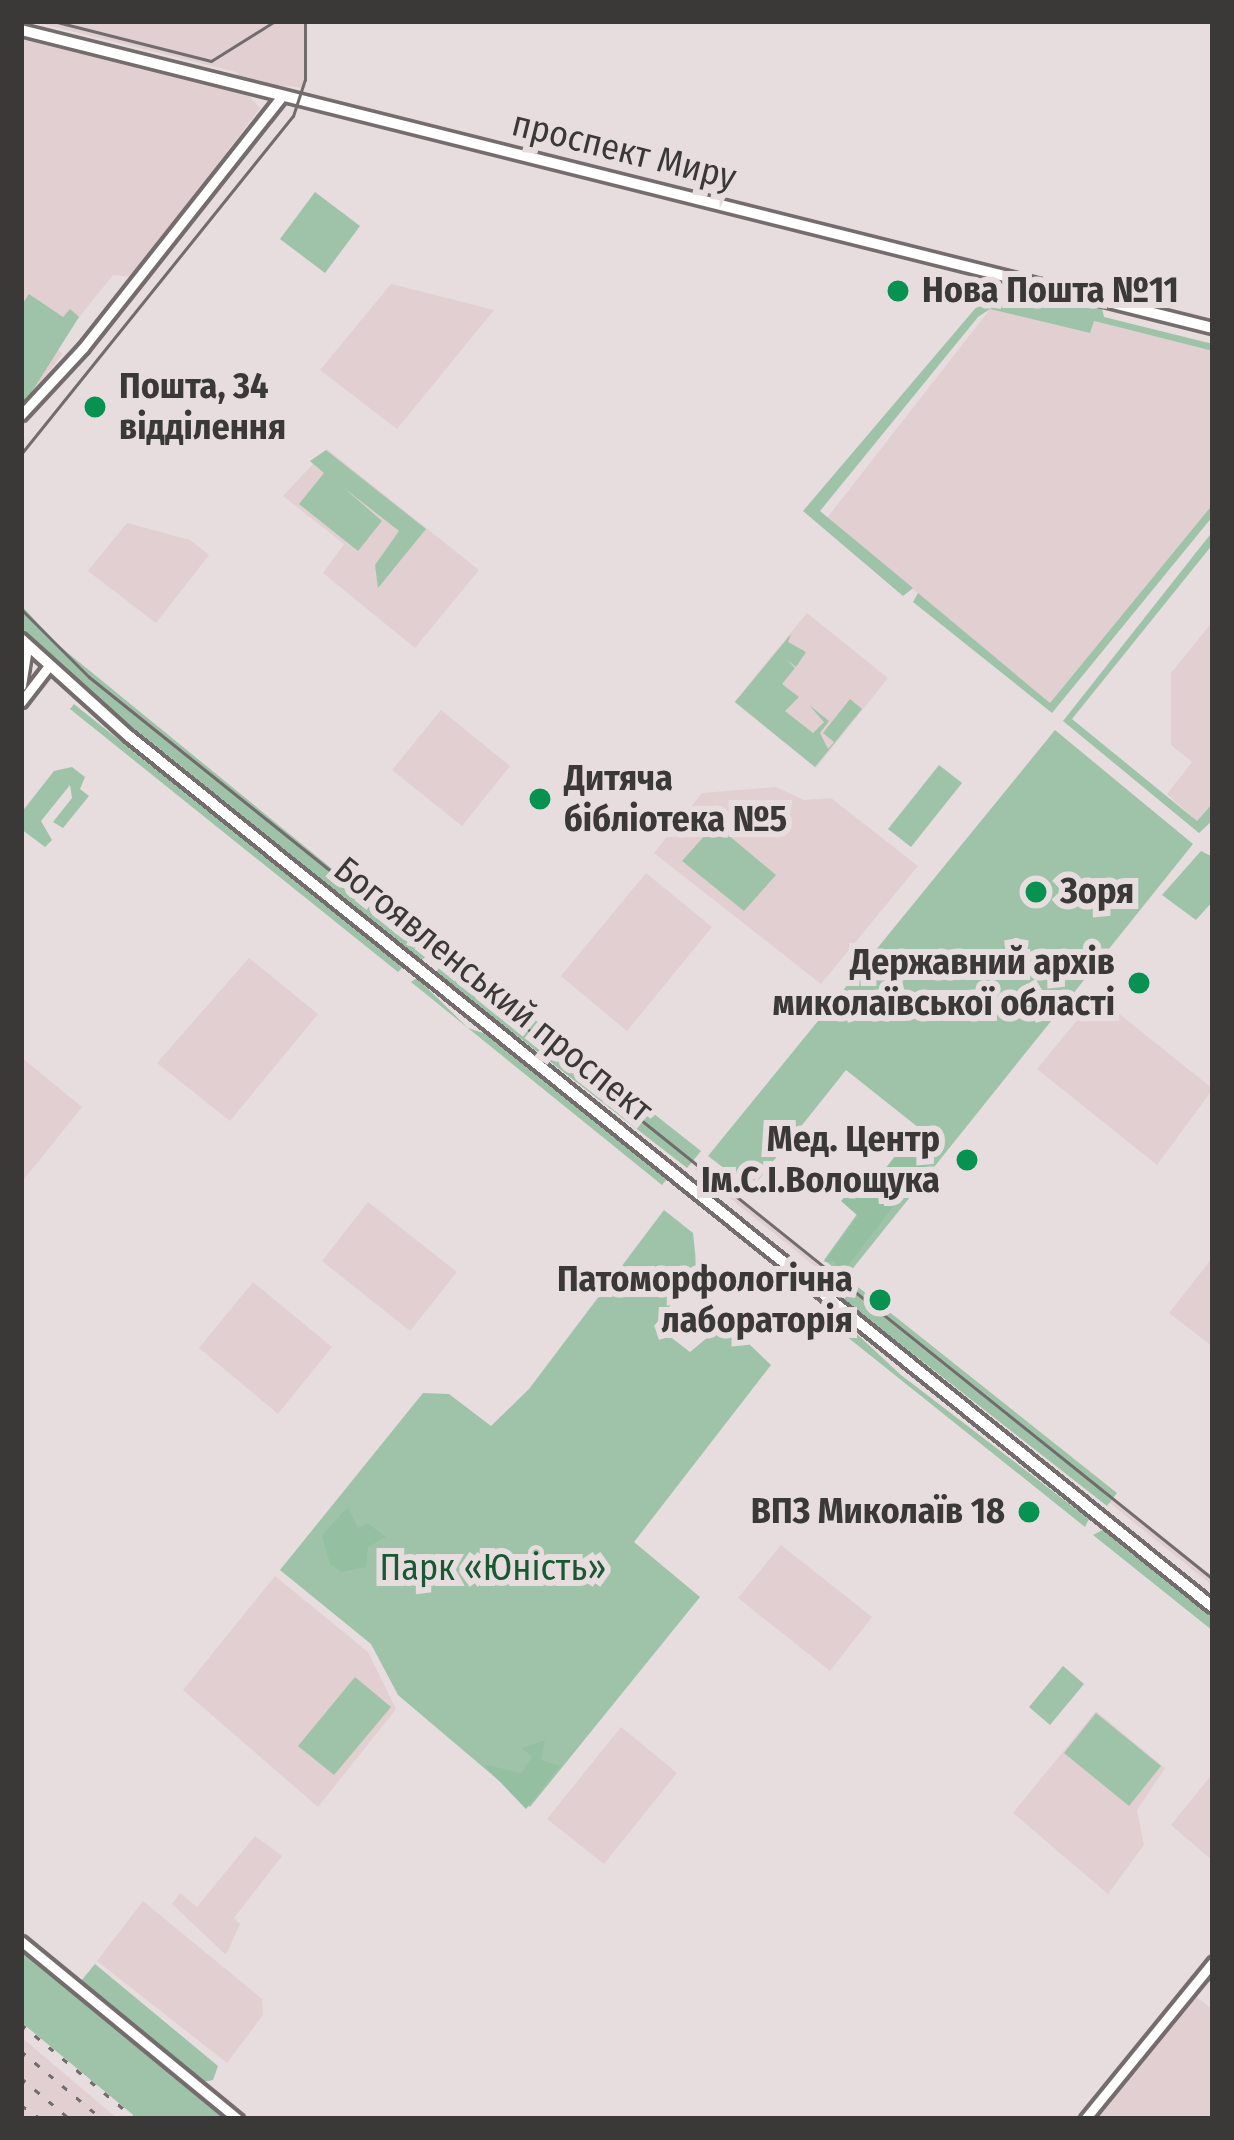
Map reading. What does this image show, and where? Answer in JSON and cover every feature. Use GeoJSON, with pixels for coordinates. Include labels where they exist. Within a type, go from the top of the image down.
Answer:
{"type":"FeatureCollection","features":[{"type":"Feature","properties":{"kind":"main road","name":"проспект Миру"},"geometry":{"type":"LineString","coordinates":[[21,30],[1213,328]]}},
{"type":"Feature","properties":{"kind":"main road","name":"Богоявленський проспект"},"geometry":{"type":"LineString","coordinates":[[24,643],[1213,1607]]}},
{"type":"Feature","properties":{"kind":"main road"},"geometry":{"type":"LineString","coordinates":[[21,686],[24,643]]}},
{"type":"Feature","properties":{"kind":"street"},"geometry":{"type":"LineString","coordinates":[[21,415],[281,96]]}},
{"type":"Feature","properties":{"kind":"street"},"geometry":{"type":"LineString","coordinates":[[21,702],[48,667]]}},
{"type":"Feature","properties":{"kind":"street"},"geometry":{"type":"LineString","coordinates":[[21,1941],[238,2119]]}},
{"type":"Feature","properties":{"kind":"street"},"geometry":{"type":"LineString","coordinates":[[1085,2119],[1213,1962]]}},
{"type":"Feature","properties":{"kind":"shaded area"},"geometry":{"type":"Polygon","coordinates":[[[30,21],[307,21],[306,88],[244,82],[236,72],[30,21]]]}},
{"type":"Feature","properties":{"kind":"shaded area"},"geometry":{"type":"Polygon","coordinates":[[[21,39],[248,95],[260,108],[133,277],[113,275],[55,347],[62,354],[21,409],[21,39]]]}},
{"type":"Feature","properties":{"kind":"shaded area"},"geometry":{"type":"Polygon","coordinates":[[[391,284],[494,310],[397,429],[320,370],[391,284]]]}},
{"type":"Feature","properties":{"kind":"shaded area"},"geometry":{"type":"Polygon","coordinates":[[[990,309],[1089,333],[1093,321],[1213,351],[1213,504],[1050,703],[827,518],[990,309]]]}},
{"type":"Feature","properties":{"kind":"shaded area"},"geometry":{"type":"Polygon","coordinates":[[[327,449],[479,570],[415,648],[323,573],[344,544],[283,496],[327,449]]]}},
{"type":"Feature","properties":{"kind":"shaded area"},"geometry":{"type":"Polygon","coordinates":[[[127,523],[190,540],[209,555],[156,623],[88,571],[127,523]]]}},
{"type":"Feature","properties":{"kind":"shaded area"},"geometry":{"type":"Polygon","coordinates":[[[807,613],[888,678],[816,768],[734,702],[807,613]]]}},
{"type":"Feature","properties":{"kind":"shaded area"},"geometry":{"type":"Polygon","coordinates":[[[1213,621],[1213,803],[1198,822],[1167,794],[1192,762],[1171,745],[1171,673],[1213,621]]]}},
{"type":"Feature","properties":{"kind":"shaded area"},"geometry":{"type":"Polygon","coordinates":[[[441,710],[510,766],[462,826],[392,770],[441,710]]]}},
{"type":"Feature","properties":{"kind":"shaded area"},"geometry":{"type":"Polygon","coordinates":[[[776,787],[804,800],[831,798],[918,866],[821,984],[654,853],[702,793],[776,787]]]}},
{"type":"Feature","properties":{"kind":"shaded area"},"geometry":{"type":"Polygon","coordinates":[[[646,873],[712,927],[627,1031],[561,976],[646,873]]]}},
{"type":"Feature","properties":{"kind":"shaded area"},"geometry":{"type":"Polygon","coordinates":[[[249,958],[318,1014],[230,1121],[157,1063],[249,958]]]}},
{"type":"Feature","properties":{"kind":"shaded area"},"geometry":{"type":"Polygon","coordinates":[[[1097,996],[1213,1089],[1157,1165],[1037,1069],[1097,996]]]}},
{"type":"Feature","properties":{"kind":"shaded area"},"geometry":{"type":"Polygon","coordinates":[[[21,1057],[82,1107],[21,1183],[21,1057]]]}},
{"type":"Feature","properties":{"kind":"shaded area"},"geometry":{"type":"Polygon","coordinates":[[[699,1165],[1213,1579],[1213,1586],[695,1170],[699,1165]]]}},
{"type":"Feature","properties":{"kind":"shaded area"},"geometry":{"type":"Polygon","coordinates":[[[368,1202],[457,1272],[410,1331],[322,1261],[368,1202]]]}},
{"type":"Feature","properties":{"kind":"shaded area"},"geometry":{"type":"Polygon","coordinates":[[[1213,1257],[1213,1347],[1169,1313],[1213,1257]]]}},
{"type":"Feature","properties":{"kind":"shaded area"},"geometry":{"type":"Polygon","coordinates":[[[253,1282],[332,1347],[278,1414],[199,1348],[253,1282]]]}},
{"type":"Feature","properties":{"kind":"shaded area"},"geometry":{"type":"Polygon","coordinates":[[[781,1545],[872,1617],[830,1671],[738,1598],[781,1545]]]}},
{"type":"Feature","properties":{"kind":"shaded area"},"geometry":{"type":"Polygon","coordinates":[[[275,1576],[368,1652],[396,1709],[318,1807],[183,1690],[275,1576]]]}},
{"type":"Feature","properties":{"kind":"shaded area"},"geometry":{"type":"Polygon","coordinates":[[[1096,1711],[1165,1768],[1137,1810],[1144,1845],[1108,1894],[1013,1813],[1096,1711]]]}},
{"type":"Feature","properties":{"kind":"shaded area"},"geometry":{"type":"Polygon","coordinates":[[[621,1727],[677,1773],[604,1864],[547,1819],[621,1727]]]}},
{"type":"Feature","properties":{"kind":"shaded area"},"geometry":{"type":"Polygon","coordinates":[[[1213,1773],[1213,1861],[1171,1825],[1213,1773]]]}},
{"type":"Feature","properties":{"kind":"shaded area"},"geometry":{"type":"Polygon","coordinates":[[[255,1836],[282,1856],[234,1918],[240,1924],[226,1955],[172,1904],[180,1893],[197,1907],[255,1836]]]}},
{"type":"Feature","properties":{"kind":"shaded area"},"geometry":{"type":"Polygon","coordinates":[[[143,1901],[262,1999],[263,2015],[227,2063],[97,1961],[143,1901]]]}},
{"type":"Feature","properties":{"kind":"shaded area"},"geometry":{"type":"Polygon","coordinates":[[[1195,1996],[1213,2010],[1213,2119],[1096,2119],[1195,1996]]]}},
{"type":"Feature","properties":{"kind":"shaded area"},"geometry":{"type":"Polygon","coordinates":[[[21,2037],[118,2119],[21,2119],[21,2037]]]}},
{"type":"Feature","properties":{"kind":"green space"},"geometry":{"type":"Polygon","coordinates":[[[315,192],[360,226],[325,273],[280,239],[315,192]]]}},
{"type":"Feature","properties":{"kind":"green space"},"geometry":{"type":"Polygon","coordinates":[[[996,284],[1102,308],[1104,317],[1213,344],[1213,351],[1094,321],[1090,333],[990,309],[978,317],[820,511],[913,588],[903,596],[803,511],[996,284]]]}},
{"type":"Feature","properties":{"kind":"green space"},"geometry":{"type":"Polygon","coordinates":[[[29,294],[63,317],[70,309],[79,317],[21,409],[21,306],[29,294]]]}},
{"type":"Feature","properties":{"kind":"green space"},"geometry":{"type":"Polygon","coordinates":[[[326,450],[426,529],[378,588],[375,565],[399,531],[344,488],[382,521],[358,551],[299,504],[324,473],[310,461],[326,450]]]}},
{"type":"Feature","properties":{"kind":"green space"},"geometry":{"type":"Polygon","coordinates":[[[1213,504],[1213,516],[1052,713],[913,602],[918,593],[1050,703],[1213,504]]]}},
{"type":"Feature","properties":{"kind":"green space"},"geometry":{"type":"Polygon","coordinates":[[[1213,531],[1213,544],[1072,719],[1197,821],[1213,803],[1213,820],[1199,833],[1063,721],[1213,531]]]}},
{"type":"Feature","properties":{"kind":"green space"},"geometry":{"type":"Polygon","coordinates":[[[21,605],[57,644],[434,952],[421,960],[73,679],[21,628],[21,605]]]}},
{"type":"Feature","properties":{"kind":"green space"},"geometry":{"type":"Polygon","coordinates":[[[791,634],[788,642],[806,652],[796,667],[787,660],[795,668],[782,684],[799,697],[785,711],[813,733],[824,722],[809,705],[829,721],[820,733],[828,749],[834,742],[823,733],[850,699],[862,709],[815,767],[735,702],[791,634]]]}},
{"type":"Feature","properties":{"kind":"green space"},"geometry":{"type":"Polygon","coordinates":[[[74,704],[403,967],[398,972],[70,709],[74,704]]]}},
{"type":"Feature","properties":{"kind":"green space"},"geometry":{"type":"Polygon","coordinates":[[[1055,730],[1193,844],[846,1277],[824,1260],[919,1128],[846,1070],[751,1189],[708,1156],[1055,730]]]}},
{"type":"Feature","properties":{"kind":"green space"},"geometry":{"type":"Polygon","coordinates":[[[939,765],[962,783],[911,847],[888,829],[939,765]]]}},
{"type":"Feature","properties":{"kind":"green space"},"geometry":{"type":"Polygon","coordinates":[[[72,767],[85,777],[80,789],[89,796],[63,828],[53,822],[72,798],[70,785],[41,821],[52,840],[45,847],[21,829],[21,813],[54,771],[72,767]]]}},
{"type":"Feature","properties":{"kind":"green space"},"geometry":{"type":"Polygon","coordinates":[[[715,824],[776,875],[744,911],[682,861],[715,824]]]}},
{"type":"Feature","properties":{"kind":"green space"},"geometry":{"type":"Polygon","coordinates":[[[1201,851],[1213,857],[1213,901],[1196,920],[1162,895],[1201,851]]]}},
{"type":"Feature","properties":{"kind":"green space"},"geometry":{"type":"Polygon","coordinates":[[[448,951],[701,1151],[687,1168],[436,973],[448,951]]]}},
{"type":"Feature","properties":{"kind":"green space"},"geometry":{"type":"Polygon","coordinates":[[[417,978],[468,1028],[486,1034],[667,1179],[662,1185],[411,982],[417,978]]]}},
{"type":"Feature","properties":{"kind":"green space"},"geometry":{"type":"Polygon","coordinates":[[[906,1142],[918,1142],[927,1162],[841,1275],[834,1261],[824,1262],[858,1216],[841,1201],[863,1177],[878,1178],[906,1142]]]}},
{"type":"Feature","properties":{"kind":"green space","name":"Парк «Юність»"},"geometry":{"type":"Polygon","coordinates":[[[664,1210],[693,1233],[697,1271],[655,1325],[690,1352],[726,1322],[771,1365],[634,1542],[700,1597],[530,1807],[398,1695],[371,1644],[280,1570],[423,1393],[449,1394],[491,1426],[529,1389],[664,1210]]]}},
{"type":"Feature","properties":{"kind":"green space"},"geometry":{"type":"Polygon","coordinates":[[[853,1283],[1117,1493],[1107,1506],[844,1300],[853,1283]]]}},
{"type":"Feature","properties":{"kind":"green space"},"geometry":{"type":"Polygon","coordinates":[[[831,1310],[901,1375],[1089,1519],[1085,1527],[821,1316],[831,1310]]]}},
{"type":"Feature","properties":{"kind":"green space"},"geometry":{"type":"Polygon","coordinates":[[[348,1507],[358,1528],[367,1523],[386,1537],[368,1547],[366,1567],[342,1572],[330,1564],[322,1535],[348,1507]]]}},
{"type":"Feature","properties":{"kind":"green space"},"geometry":{"type":"Polygon","coordinates":[[[1104,1529],[1213,1617],[1213,1631],[1093,1535],[1104,1529]]]}},
{"type":"Feature","properties":{"kind":"green space"},"geometry":{"type":"Polygon","coordinates":[[[1063,1666],[1084,1684],[1050,1725],[1029,1707],[1063,1666]]]}},
{"type":"Feature","properties":{"kind":"green space"},"geometry":{"type":"Polygon","coordinates":[[[355,1677],[391,1707],[334,1775],[298,1746],[355,1677]]]}},
{"type":"Feature","properties":{"kind":"green space"},"geometry":{"type":"Polygon","coordinates":[[[1096,1713],[1161,1766],[1129,1806],[1064,1753],[1096,1713]]]}},
{"type":"Feature","properties":{"kind":"green space"},"geometry":{"type":"Polygon","coordinates":[[[545,1740],[541,1760],[560,1766],[526,1809],[483,1764],[521,1773],[532,1757],[522,1748],[545,1740]]]}},
{"type":"Feature","properties":{"kind":"green space"},"geometry":{"type":"Polygon","coordinates":[[[21,1951],[230,2119],[138,2119],[21,2022],[21,1951]]]}},
{"type":"Feature","properties":{"kind":"green space"},"geometry":{"type":"Polygon","coordinates":[[[95,1964],[218,2066],[213,2080],[203,2082],[81,1981],[95,1964]]]}},
{"type":"Feature","properties":{"kind":"tram line"},"geometry":{"type":"LineString","coordinates":[[53,21],[211,61],[275,21]]}},
{"type":"Feature","properties":{"kind":"tram line"},"geometry":{"type":"LineString","coordinates":[[21,454],[293,116],[305,80],[305,21]]}},
{"type":"Feature","properties":{"kind":"tram line"},"geometry":{"type":"LineString","coordinates":[[21,609],[89,677],[1213,1579]]}},
{"type":"Feature","properties":{"kind":"railway"},"geometry":{"type":"LineString","coordinates":[[21,2024],[136,2119]]}},
{"type":"Feature","properties":{"kind":"railway"},"geometry":{"type":"LineString","coordinates":[[21,2051],[102,2119]]}},
{"type":"Feature","properties":{"kind":"railway"},"geometry":{"type":"LineString","coordinates":[[21,2078],[70,2119]]}},
{"type":"Feature","properties":{"kind":"railway"},"geometry":{"type":"LineString","coordinates":[[21,2105],[41,2119]]}},
{"type":"Feature","properties":{"kind":"place","name":"Нова Пошта №11"},"geometry":{"type":"Point","coordinates":[898,291]}},
{"type":"Feature","properties":{"kind":"place","name":"Пошта, 34 відділення"},"geometry":{"type":"Point","coordinates":[95,407]}},
{"type":"Feature","properties":{"kind":"place","name":"Дитяча бібліотека №5"},"geometry":{"type":"Point","coordinates":[540,799]}},
{"type":"Feature","properties":{"kind":"place","name":"Зоря"},"geometry":{"type":"Point","coordinates":[1036,892]}},
{"type":"Feature","properties":{"kind":"place","name":"Державний архів миколаївської області"},"geometry":{"type":"Point","coordinates":[1139,983]}},
{"type":"Feature","properties":{"kind":"place","name":"Мед. Центр Ім.С.І.Волощука"},"geometry":{"type":"Point","coordinates":[967,1160]}},
{"type":"Feature","properties":{"kind":"place","name":"Патоморфологічна лабораторія"},"geometry":{"type":"Point","coordinates":[880,1300]}},
{"type":"Feature","properties":{"kind":"place","name":"ВПЗ Миколаїв 18"},"geometry":{"type":"Point","coordinates":[1029,1512]}}]}
